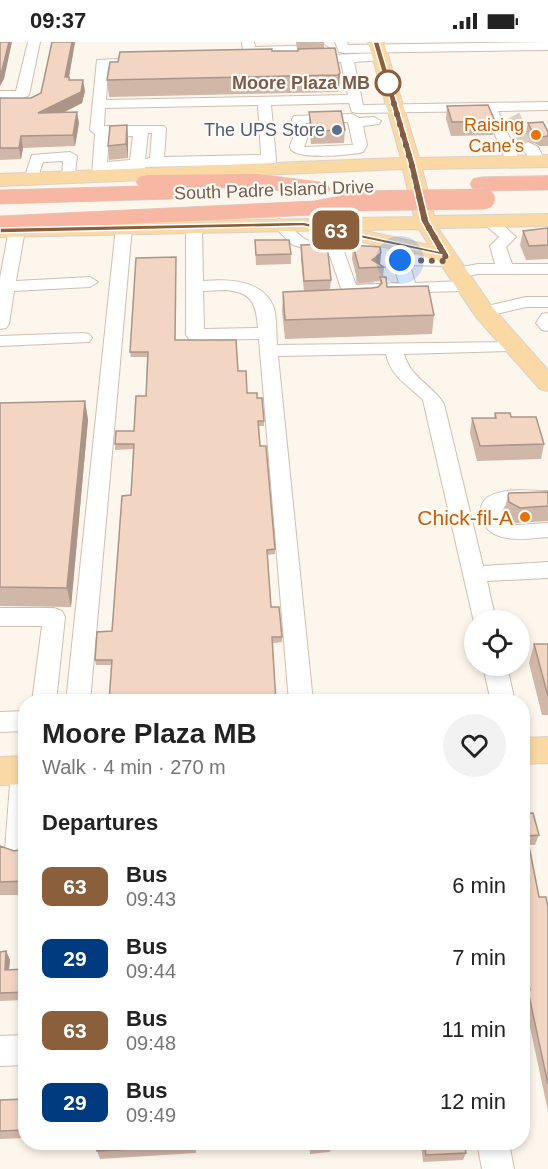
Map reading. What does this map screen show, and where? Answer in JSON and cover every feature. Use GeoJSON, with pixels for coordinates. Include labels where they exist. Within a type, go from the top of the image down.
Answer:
{"type":"FeatureCollection","features":[{"type":"Feature","properties":{"kind":"highway"},"geometry":{"type":"LineString","coordinates":[[0,186],[258,181],[319,189]]}},
{"type":"Feature","properties":{"kind":"highway","name":"South Padre Island Drive"},"geometry":{"type":"LineString","coordinates":[[483,192],[548,183]]}},
{"type":"Feature","properties":{"kind":"highway","name":"South Padre Island Drive"},"geometry":{"type":"LineString","coordinates":[[0,197],[319,189],[349,195]]}},
{"type":"Feature","properties":{"kind":"highway","name":"South Padre Island Drive"},"geometry":{"type":"LineString","coordinates":[[0,210],[349,195],[483,192],[548,197]]}},
{"type":"Feature","properties":{"kind":"highway"},"geometry":{"type":"LineString","coordinates":[[6,228],[314,208],[349,195]]}},
{"type":"Feature","properties":{"kind":"main road"},"geometry":{"type":"LineString","coordinates":[[379,49],[425,221],[461,281],[513,346],[548,384]]}},
{"type":"Feature","properties":{"kind":"main road"},"geometry":{"type":"LineString","coordinates":[[0,180],[69,178],[99,172],[138,169],[269,164],[349,158],[411,163],[540,159]]}},
{"type":"Feature","properties":{"kind":"main road"},"geometry":{"type":"LineString","coordinates":[[303,224],[369,212],[381,203],[375,177],[349,158]]}},
{"type":"Feature","properties":{"kind":"main road"},"geometry":{"type":"LineString","coordinates":[[540,159],[463,168],[449,171],[445,177],[452,209],[461,215],[475,219],[548,219]]}},
{"type":"Feature","properties":{"kind":"main road"},"geometry":{"type":"LineString","coordinates":[[6,228],[548,219]]}},
{"type":"Feature","properties":{"kind":"main road"},"geometry":{"type":"LineString","coordinates":[[303,224],[461,281]]}},
{"type":"Feature","properties":{"kind":"main road"},"geometry":{"type":"LineString","coordinates":[[530,751],[548,750]]}},
{"type":"Feature","properties":{"kind":"street"},"geometry":{"type":"LineString","coordinates":[[0,96],[22,95],[34,42]]}},
{"type":"Feature","properties":{"kind":"street"},"geometry":{"type":"LineString","coordinates":[[248,42],[249,51],[379,49],[413,45],[548,46]]}},
{"type":"Feature","properties":{"kind":"street"},"geometry":{"type":"LineString","coordinates":[[242,60],[344,50]]}},
{"type":"Feature","properties":{"kind":"street"},"geometry":{"type":"LineString","coordinates":[[344,50],[357,109],[398,115]]}},
{"type":"Feature","properties":{"kind":"street"},"geometry":{"type":"LineString","coordinates":[[149,62],[102,63],[98,130],[159,129],[158,162]]}},
{"type":"Feature","properties":{"kind":"street"},"geometry":{"type":"LineString","coordinates":[[101,104],[354,99]]}},
{"type":"Feature","properties":{"kind":"street"},"geometry":{"type":"LineString","coordinates":[[264,100],[269,164]]}},
{"type":"Feature","properties":{"kind":"street"},"geometry":{"type":"LineString","coordinates":[[356,122],[398,115],[490,107],[548,106]]}},
{"type":"Feature","properties":{"kind":"street"},"geometry":{"type":"LineString","coordinates":[[490,107],[513,161]]}},
{"type":"Feature","properties":{"kind":"street"},"geometry":{"type":"LineString","coordinates":[[513,116],[548,114]]}},
{"type":"Feature","properties":{"kind":"street"},"geometry":{"type":"LineString","coordinates":[[301,136],[310,147],[349,158],[360,145],[356,122],[352,118],[299,119],[301,136],[297,145],[308,160]]}},
{"type":"Feature","properties":{"kind":"street"},"geometry":{"type":"LineString","coordinates":[[99,172],[102,133],[141,132],[138,169],[158,162],[187,167]]}},
{"type":"Feature","properties":{"kind":"street"},"geometry":{"type":"LineString","coordinates":[[489,221],[515,238]]}},
{"type":"Feature","properties":{"kind":"street"},"geometry":{"type":"LineString","coordinates":[[279,224],[292,240],[348,272]]}},
{"type":"Feature","properties":{"kind":"street"},"geometry":{"type":"LineString","coordinates":[[194,226],[195,335],[394,349],[513,346]]}},
{"type":"Feature","properties":{"kind":"street"},"geometry":{"type":"LineString","coordinates":[[79,694],[124,227]]}},
{"type":"Feature","properties":{"kind":"street"},"geometry":{"type":"LineString","coordinates":[[0,324],[6,228]]}},
{"type":"Feature","properties":{"kind":"street"},"geometry":{"type":"LineString","coordinates":[[505,269],[498,246],[515,238],[548,236]]}},
{"type":"Feature","properties":{"kind":"street"},"geometry":{"type":"LineString","coordinates":[[404,274],[358,291],[349,288],[348,272],[369,252],[404,274],[461,281]]}},
{"type":"Feature","properties":{"kind":"street"},"geometry":{"type":"LineString","coordinates":[[333,301],[461,281],[478,269],[548,269]]}},
{"type":"Feature","properties":{"kind":"street"},"geometry":{"type":"LineString","coordinates":[[381,274],[404,274],[461,281],[526,302],[548,302]]}},
{"type":"Feature","properties":{"kind":"street"},"geometry":{"type":"LineString","coordinates":[[3,287],[90,282]]}},
{"type":"Feature","properties":{"kind":"street"},"geometry":{"type":"LineString","coordinates":[[195,286],[242,286],[253,291],[263,304],[269,342],[300,694]]}},
{"type":"Feature","properties":{"kind":"street"},"geometry":{"type":"LineString","coordinates":[[263,304],[286,303]]}},
{"type":"Feature","properties":{"kind":"street"},"geometry":{"type":"LineString","coordinates":[[548,318],[545,323],[548,326]]}},
{"type":"Feature","properties":{"kind":"street"},"geometry":{"type":"LineString","coordinates":[[0,341],[83,338]]}},
{"type":"Feature","properties":{"kind":"street"},"geometry":{"type":"LineString","coordinates":[[394,349],[397,364],[406,378],[426,392],[435,404],[482,610]]}},
{"type":"Feature","properties":{"kind":"street"},"geometry":{"type":"LineString","coordinates":[[548,498],[502,499],[493,503],[491,511],[495,525],[502,530],[548,530]]}},
{"type":"Feature","properties":{"kind":"street"},"geometry":{"type":"LineString","coordinates":[[474,574],[548,570]]}},
{"type":"Feature","properties":{"kind":"street"},"geometry":{"type":"LineString","coordinates":[[0,617],[54,617],[45,694]]}},
{"type":"Feature","properties":{"kind":"street"},"geometry":{"type":"LineString","coordinates":[[497,676],[501,694]]}},
{"type":"Feature","properties":{"kind":"street"},"geometry":{"type":"LineString","coordinates":[[0,722],[18,721]]}},
{"type":"Feature","properties":{"kind":"street"},"geometry":{"type":"LineString","coordinates":[[16,771],[18,850]]}},
{"type":"Feature","properties":{"kind":"street"},"geometry":{"type":"LineString","coordinates":[[0,1051],[18,1050]]}},
{"type":"Feature","properties":{"kind":"street"},"geometry":{"type":"LineString","coordinates":[[494,1150],[498,1169]]}},
{"type":"Feature","properties":{"kind":"building"},"geometry":{"type":"Polygon","coordinates":[[[0,42],[9,42],[0,74],[0,42]]]}},
{"type":"Feature","properties":{"kind":"building"},"geometry":{"type":"Polygon","coordinates":[[[52,42],[72,42],[65,77],[69,77],[69,80],[83,80],[81,92],[38,113],[77,112],[73,135],[21,136],[19,148],[0,148],[0,98],[31,98],[41,93],[52,42]]]}},
{"type":"Feature","properties":{"kind":"building"},"geometry":{"type":"Polygon","coordinates":[[[335,48],[340,73],[338,75],[107,80],[110,62],[118,62],[120,52],[272,49],[272,51],[298,51],[298,49],[335,48]]]}},
{"type":"Feature","properties":{"kind":"building"},"geometry":{"type":"Polygon","coordinates":[[[488,105],[495,121],[452,122],[447,106],[488,105]]]}},
{"type":"Feature","properties":{"kind":"building"},"geometry":{"type":"Polygon","coordinates":[[[341,111],[345,130],[312,131],[309,112],[341,111]]]}},
{"type":"Feature","properties":{"kind":"building"},"geometry":{"type":"Polygon","coordinates":[[[543,122],[548,136],[542,137],[532,131],[528,123],[543,122]]]}},
{"type":"Feature","properties":{"kind":"building"},"geometry":{"type":"Polygon","coordinates":[[[127,125],[126,144],[108,146],[110,126],[127,125]]]}},
{"type":"Feature","properties":{"kind":"building"},"geometry":{"type":"Polygon","coordinates":[[[548,228],[548,245],[529,246],[523,231],[548,228]]]}},
{"type":"Feature","properties":{"kind":"building"},"geometry":{"type":"Polygon","coordinates":[[[255,240],[289,240],[291,254],[256,255],[255,240]]]}},
{"type":"Feature","properties":{"kind":"building"},"geometry":{"type":"Polygon","coordinates":[[[327,244],[331,280],[304,281],[301,245],[327,244]]]}},
{"type":"Feature","properties":{"kind":"building"},"geometry":{"type":"Polygon","coordinates":[[[353,245],[380,247],[381,253],[372,260],[384,267],[359,268],[353,245]]]}},
{"type":"Feature","properties":{"kind":"building"},"geometry":{"type":"Polygon","coordinates":[[[176,257],[175,340],[236,340],[238,371],[246,371],[247,393],[257,393],[257,398],[262,398],[264,421],[258,421],[260,446],[266,446],[275,549],[267,550],[271,607],[279,607],[282,637],[272,637],[276,694],[110,694],[112,660],[95,660],[97,632],[112,631],[122,496],[131,495],[134,444],[115,444],[116,431],[134,431],[136,396],[146,396],[148,352],[130,352],[136,258],[176,257]]]}},
{"type":"Feature","properties":{"kind":"building"},"geometry":{"type":"Polygon","coordinates":[[[380,277],[386,277],[387,287],[428,286],[434,315],[285,320],[283,292],[372,288],[382,283],[380,277]]]}},
{"type":"Feature","properties":{"kind":"building"},"geometry":{"type":"Polygon","coordinates":[[[85,401],[67,588],[0,587],[0,403],[85,401]]]}},
{"type":"Feature","properties":{"kind":"building"},"geometry":{"type":"Polygon","coordinates":[[[495,413],[510,413],[511,417],[536,417],[544,444],[480,446],[472,418],[496,418],[495,413]]]}},
{"type":"Feature","properties":{"kind":"building"},"geometry":{"type":"Polygon","coordinates":[[[548,492],[548,506],[520,508],[509,502],[509,493],[548,492]]]}},
{"type":"Feature","properties":{"kind":"building"},"geometry":{"type":"Polygon","coordinates":[[[534,644],[548,644],[548,696],[534,644]]]}},
{"type":"Feature","properties":{"kind":"building"},"geometry":{"type":"Polygon","coordinates":[[[530,813],[533,813],[539,835],[530,836],[530,813]]]}},
{"type":"Feature","properties":{"kind":"building"},"geometry":{"type":"Polygon","coordinates":[[[0,846],[18,850],[18,881],[0,882],[0,846]]]}},
{"type":"Feature","properties":{"kind":"building"},"geometry":{"type":"Polygon","coordinates":[[[530,851],[539,897],[546,897],[548,907],[548,1084],[530,1000],[530,851]]]}},
{"type":"Feature","properties":{"kind":"building"},"geometry":{"type":"Polygon","coordinates":[[[6,951],[5,970],[18,969],[18,992],[0,993],[0,952],[6,951]]]}},
{"type":"Feature","properties":{"kind":"building"},"geometry":{"type":"Polygon","coordinates":[[[18,1099],[18,1130],[0,1131],[0,1100],[18,1099]]]}},
{"type":"Feature","properties":{"kind":"building"},"geometry":{"type":"Polygon","coordinates":[[[425,1150],[465,1150],[466,1153],[426,1155],[425,1150]]]}},
{"type":"Feature","properties":{"kind":"tunnel"},"geometry":{"type":"LineString","coordinates":[[513,116],[528,146]]}},
{"type":"Feature","properties":{"kind":"tunnel"},"geometry":{"type":"LineString","coordinates":[[356,284],[383,283]]}},
{"type":"Feature","properties":{"kind":"bus line","name":"63"},"geometry":{"type":"LineString","coordinates":[[0,231],[303,224],[444,255],[425,221],[411,163],[376,42]]}},
{"type":"Feature","properties":{"kind":"place","name":"Moore Plaza MB"},"geometry":{"type":"Point","coordinates":[388,83]}},
{"type":"Feature","properties":{"kind":"place","name":"The UPS Store"},"geometry":{"type":"Point","coordinates":[337,130]}},
{"type":"Feature","properties":{"kind":"place","name":"Raising Cane's"},"geometry":{"type":"Point","coordinates":[536,135]}},
{"type":"Feature","properties":{"kind":"place","name":"Chick-fil-A"},"geometry":{"type":"Point","coordinates":[525,517]}},
{"type":"Feature","properties":{"kind":"route"},"geometry":{"type":"LineString","coordinates":[[388,83],[425,221],[448,261],[400,260]]}}]}
